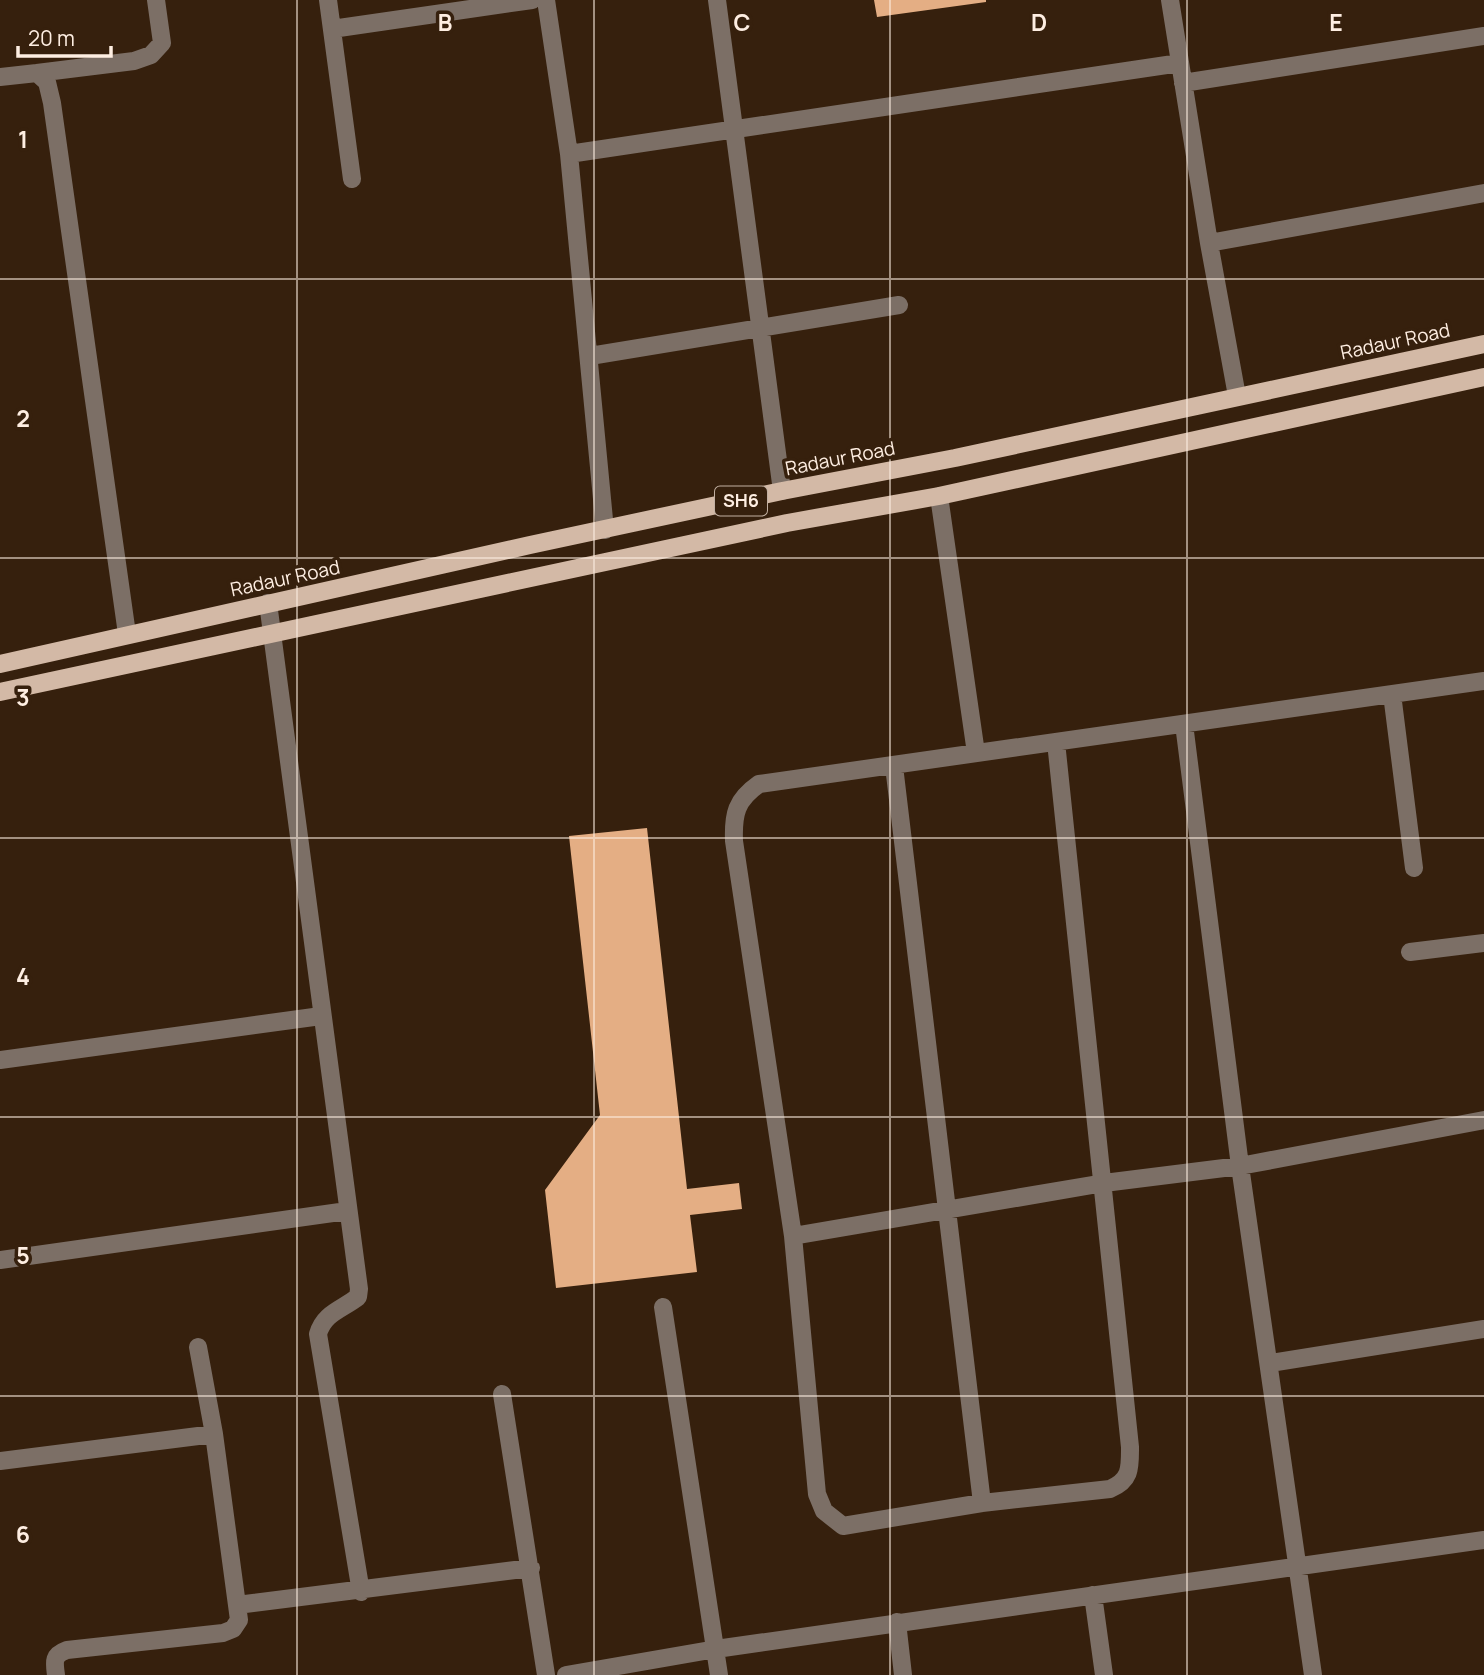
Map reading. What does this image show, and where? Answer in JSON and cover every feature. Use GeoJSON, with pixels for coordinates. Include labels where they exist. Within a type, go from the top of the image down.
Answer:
{"type":"FeatureCollection","features":[{"type":"Feature","properties":{"kind":"main road","name":"Radaur Road"},"geometry":{"type":"LineString","coordinates":[[0,664],[782,491],[955,458],[1484,344]]}},
{"type":"Feature","properties":{"kind":"main road","name":"SH6"},"geometry":{"type":"LineString","coordinates":[[0,692],[788,523],[939,496],[1484,377]]}},
{"type":"Feature","properties":{"kind":"street"},"geometry":{"type":"LineString","coordinates":[[0,77],[134,61],[151,55],[162,43],[156,0]]}},
{"type":"Feature","properties":{"kind":"street"},"geometry":{"type":"LineString","coordinates":[[328,0],[352,179]]}},
{"type":"Feature","properties":{"kind":"street"},"geometry":{"type":"LineString","coordinates":[[332,29],[532,0]]}},
{"type":"Feature","properties":{"kind":"street"},"geometry":{"type":"LineString","coordinates":[[546,0],[569,154],[605,530]]}},
{"type":"Feature","properties":{"kind":"street"},"geometry":{"type":"LineString","coordinates":[[717,0],[782,491]]}},
{"type":"Feature","properties":{"kind":"street"},"geometry":{"type":"LineString","coordinates":[[1170,0],[1237,396]]}},
{"type":"Feature","properties":{"kind":"street"},"geometry":{"type":"LineString","coordinates":[[1183,83],[1484,36]]}},
{"type":"Feature","properties":{"kind":"street"},"geometry":{"type":"LineString","coordinates":[[569,154],[1180,63]]}},
{"type":"Feature","properties":{"kind":"street"},"geometry":{"type":"LineString","coordinates":[[37,73],[47,82],[52,103],[127,634]]}},
{"type":"Feature","properties":{"kind":"street"},"geometry":{"type":"LineString","coordinates":[[1209,243],[1484,193]]}},
{"type":"Feature","properties":{"kind":"street"},"geometry":{"type":"LineString","coordinates":[[590,356],[761,330],[899,304]]}},
{"type":"Feature","properties":{"kind":"street"},"geometry":{"type":"LineString","coordinates":[[939,496],[976,753]]}},
{"type":"Feature","properties":{"kind":"street"},"geometry":{"type":"LineString","coordinates":[[268,603],[358,1297],[328,1314],[321,1322],[318,1334],[361,1592]]}},
{"type":"Feature","properties":{"kind":"street"},"geometry":{"type":"LineString","coordinates":[[1056,742],[1130,1447],[1128,1478],[1124,1483],[1110,1489],[982,1503],[843,1526],[831,1519],[820,1506],[817,1494],[793,1237],[734,841],[736,807],[746,793],[759,784],[1484,681]]}},
{"type":"Feature","properties":{"kind":"street"},"geometry":{"type":"LineString","coordinates":[[1392,694],[1414,868]]}},
{"type":"Feature","properties":{"kind":"street"},"geometry":{"type":"LineString","coordinates":[[1184,724],[1240,1166],[1313,1675]]}},
{"type":"Feature","properties":{"kind":"street"},"geometry":{"type":"LineString","coordinates":[[894,766],[982,1503]]}},
{"type":"Feature","properties":{"kind":"street"},"geometry":{"type":"LineString","coordinates":[[1410,952],[1484,943]]}},
{"type":"Feature","properties":{"kind":"street"},"geometry":{"type":"LineString","coordinates":[[0,1060],[321,1016]]}},
{"type":"Feature","properties":{"kind":"street"},"geometry":{"type":"LineString","coordinates":[[793,1237],[1104,1182],[1240,1166],[1484,1120]]}},
{"type":"Feature","properties":{"kind":"street"},"geometry":{"type":"LineString","coordinates":[[0,1260],[347,1211]]}},
{"type":"Feature","properties":{"kind":"street"},"geometry":{"type":"LineString","coordinates":[[663,1307],[719,1675]]}},
{"type":"Feature","properties":{"kind":"street"},"geometry":{"type":"LineString","coordinates":[[1270,1363],[1484,1329]]}},
{"type":"Feature","properties":{"kind":"street"},"geometry":{"type":"LineString","coordinates":[[55,1675],[54,1659],[58,1653],[67,1650],[233,1629],[239,1620],[214,1434],[198,1346]]}},
{"type":"Feature","properties":{"kind":"street"},"geometry":{"type":"LineString","coordinates":[[502,1394],[546,1675]]}},
{"type":"Feature","properties":{"kind":"street"},"geometry":{"type":"LineString","coordinates":[[0,1461],[214,1434]]}},
{"type":"Feature","properties":{"kind":"street"},"geometry":{"type":"LineString","coordinates":[[566,1675],[897,1622],[1484,1540]]}},
{"type":"Feature","properties":{"kind":"street"},"geometry":{"type":"LineString","coordinates":[[237,1605],[361,1592],[531,1568]]}},
{"type":"Feature","properties":{"kind":"street"},"geometry":{"type":"LineString","coordinates":[[1093,1595],[1104,1675]]}},
{"type":"Feature","properties":{"kind":"street"},"geometry":{"type":"LineString","coordinates":[[897,1622],[902,1675]]}},
{"type":"Feature","properties":{"kind":"building"},"geometry":{"type":"Polygon","coordinates":[[[874,0],[986,0],[986,2],[877,17],[874,0]]]}},
{"type":"Feature","properties":{"kind":"building"},"geometry":{"type":"Polygon","coordinates":[[[647,828],[687,1189],[739,1183],[742,1209],[690,1215],[697,1272],[556,1288],[545,1190],[600,1115],[569,836],[647,828]]]}}]}
